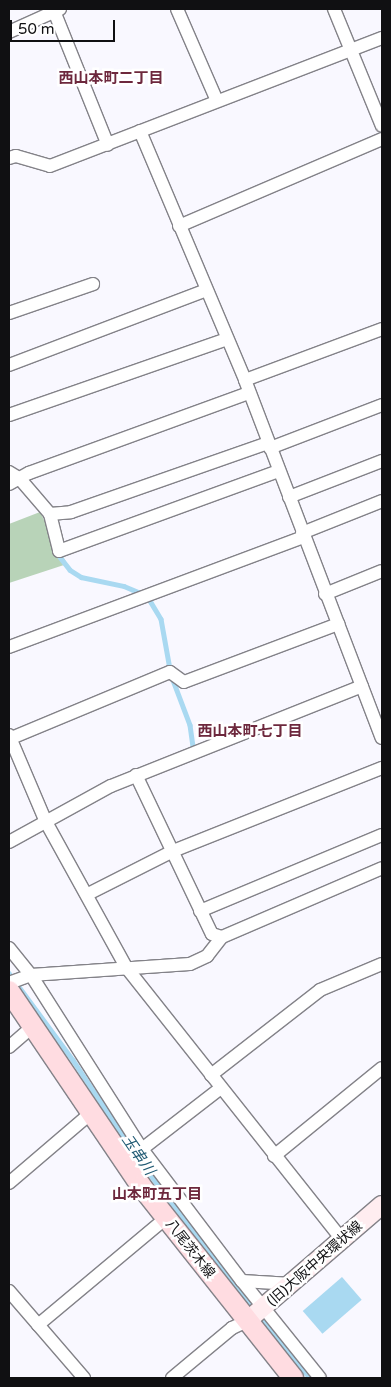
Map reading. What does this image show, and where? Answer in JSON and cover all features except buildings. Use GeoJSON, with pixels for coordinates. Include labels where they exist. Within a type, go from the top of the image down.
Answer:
{"type":"FeatureCollection","features":[{"type":"Feature","properties":{"kind":"main road","name":"八尾茨木線"},"geometry":{"type":"LineString","coordinates":[[9,990],[91,1113],[166,1218],[293,1378]]}},
{"type":"Feature","properties":{"kind":"street"},"geometry":{"type":"LineString","coordinates":[[177,9],[217,101]]}},
{"type":"Feature","properties":{"kind":"street"},"geometry":{"type":"LineString","coordinates":[[334,9],[382,126]]}},
{"type":"Feature","properties":{"kind":"street"},"geometry":{"type":"LineString","coordinates":[[9,32],[57,10],[108,145]]}},
{"type":"Feature","properties":{"kind":"street"},"geometry":{"type":"LineString","coordinates":[[9,158],[16,156],[50,166],[382,38]]}},
{"type":"Feature","properties":{"kind":"street"},"geometry":{"type":"LineString","coordinates":[[140,131],[178,226],[245,380],[302,535],[382,738]]}},
{"type":"Feature","properties":{"kind":"street"},"geometry":{"type":"LineString","coordinates":[[178,226],[382,139]]}},
{"type":"Feature","properties":{"kind":"street"},"geometry":{"type":"LineString","coordinates":[[9,313],[93,284]]}},
{"type":"Feature","properties":{"kind":"street"},"geometry":{"type":"LineString","coordinates":[[9,365],[206,290]]}},
{"type":"Feature","properties":{"kind":"street"},"geometry":{"type":"LineString","coordinates":[[245,380],[382,328]]}},
{"type":"Feature","properties":{"kind":"street"},"geometry":{"type":"LineString","coordinates":[[9,415],[227,339]]}},
{"type":"Feature","properties":{"kind":"street"},"geometry":{"type":"LineString","coordinates":[[14,482],[29,473],[250,393]]}},
{"type":"Feature","properties":{"kind":"street"},"geometry":{"type":"LineString","coordinates":[[50,514],[71,512],[269,446],[382,405]]}},
{"type":"Feature","properties":{"kind":"street"},"geometry":{"type":"LineString","coordinates":[[289,498],[382,461]]}},
{"type":"Feature","properties":{"kind":"street"},"geometry":{"type":"LineString","coordinates":[[9,472],[14,482],[50,514],[59,551],[279,471]]}},
{"type":"Feature","properties":{"kind":"street"},"geometry":{"type":"LineString","coordinates":[[9,647],[302,535],[382,501]]}},
{"type":"Feature","properties":{"kind":"street"},"geometry":{"type":"LineString","coordinates":[[326,594],[382,571]]}},
{"type":"Feature","properties":{"kind":"street"},"geometry":{"type":"LineString","coordinates":[[338,624],[184,682],[170,672],[9,737],[46,822],[88,894],[126,967],[342,1240]]}},
{"type":"Feature","properties":{"kind":"street"},"geometry":{"type":"LineString","coordinates":[[9,842],[136,775],[263,728],[362,686]]}},
{"type":"Feature","properties":{"kind":"street"},"geometry":{"type":"LineString","coordinates":[[88,894],[173,851],[382,768]]}},
{"type":"Feature","properties":{"kind":"street"},"geometry":{"type":"LineString","coordinates":[[136,775],[212,934],[222,937]]}},
{"type":"Feature","properties":{"kind":"street"},"geometry":{"type":"LineString","coordinates":[[200,910],[382,835]]}},
{"type":"Feature","properties":{"kind":"street"},"geometry":{"type":"LineString","coordinates":[[9,983],[31,975],[190,964],[207,956],[222,937],[382,868]]}},
{"type":"Feature","properties":{"kind":"street"},"geometry":{"type":"LineString","coordinates":[[9,948],[31,975],[142,1149],[263,1309],[320,1378]]}},
{"type":"Feature","properties":{"kind":"street"},"geometry":{"type":"LineString","coordinates":[[211,1075],[320,990],[382,964]]}},
{"type":"Feature","properties":{"kind":"street"},"geometry":{"type":"LineString","coordinates":[[9,1047],[33,1026]]}},
{"type":"Feature","properties":{"kind":"street"},"geometry":{"type":"LineString","coordinates":[[274,1156],[382,1068]]}},
{"type":"Feature","properties":{"kind":"street"},"geometry":{"type":"LineString","coordinates":[[142,1149],[221,1088]]}},
{"type":"Feature","properties":{"kind":"street"},"geometry":{"type":"LineString","coordinates":[[9,1183],[91,1113]]}},
{"type":"Feature","properties":{"kind":"street","name":"(旧)大阪中央環状線"},"geometry":{"type":"LineString","coordinates":[[247,1321],[293,1284],[382,1205]]}},
{"type":"Feature","properties":{"kind":"street"},"geometry":{"type":"LineString","coordinates":[[38,1325],[166,1218]]}},
{"type":"Feature","properties":{"kind":"street"},"geometry":{"type":"LineString","coordinates":[[242,1281],[293,1284]]}},
{"type":"Feature","properties":{"kind":"street"},"geometry":{"type":"LineString","coordinates":[[9,1291],[84,1378]]}},
{"type":"Feature","properties":{"kind":"street"},"geometry":{"type":"LineString","coordinates":[[172,1378],[232,1328],[247,1321]]}},
{"type":"Feature","properties":{"kind":"green space"},"geometry":{"type":"Polygon","coordinates":[[[40,512],[67,564],[9,583],[9,524],[40,512]]]}},
{"type":"Feature","properties":{"kind":"water"},"geometry":{"type":"Polygon","coordinates":[[[342,1277],[362,1300],[322,1334],[303,1311],[342,1277]]]}},
{"type":"Feature","properties":{"kind":"waterway"},"geometry":{"type":"LineString","coordinates":[[60,557],[70,570],[81,577],[124,586],[143,594]]}},
{"type":"Feature","properties":{"kind":"waterway"},"geometry":{"type":"LineString","coordinates":[[149,599],[161,619],[170,669]]}},
{"type":"Feature","properties":{"kind":"waterway"},"geometry":{"type":"LineString","coordinates":[[173,680],[190,725],[193,747]]}},
{"type":"Feature","properties":{"kind":"waterway","name":"玉串川"},"geometry":{"type":"LineString","coordinates":[[9,973],[73,1060],[139,1160],[254,1309]]}},
{"type":"Feature","properties":{"kind":"waterway","name":"玉串川"},"geometry":{"type":"LineString","coordinates":[[259,1315],[310,1378]]}},
{"type":"Feature","properties":{"kind":"district","name":"西山本町二丁目"},"geometry":{"type":"Point","coordinates":[111,79]}},
{"type":"Feature","properties":{"kind":"district","name":"西山本町七丁目"},"geometry":{"type":"Point","coordinates":[250,732]}},
{"type":"Feature","properties":{"kind":"district","name":"山本町五丁目"},"geometry":{"type":"Point","coordinates":[157,1195]}}]}
